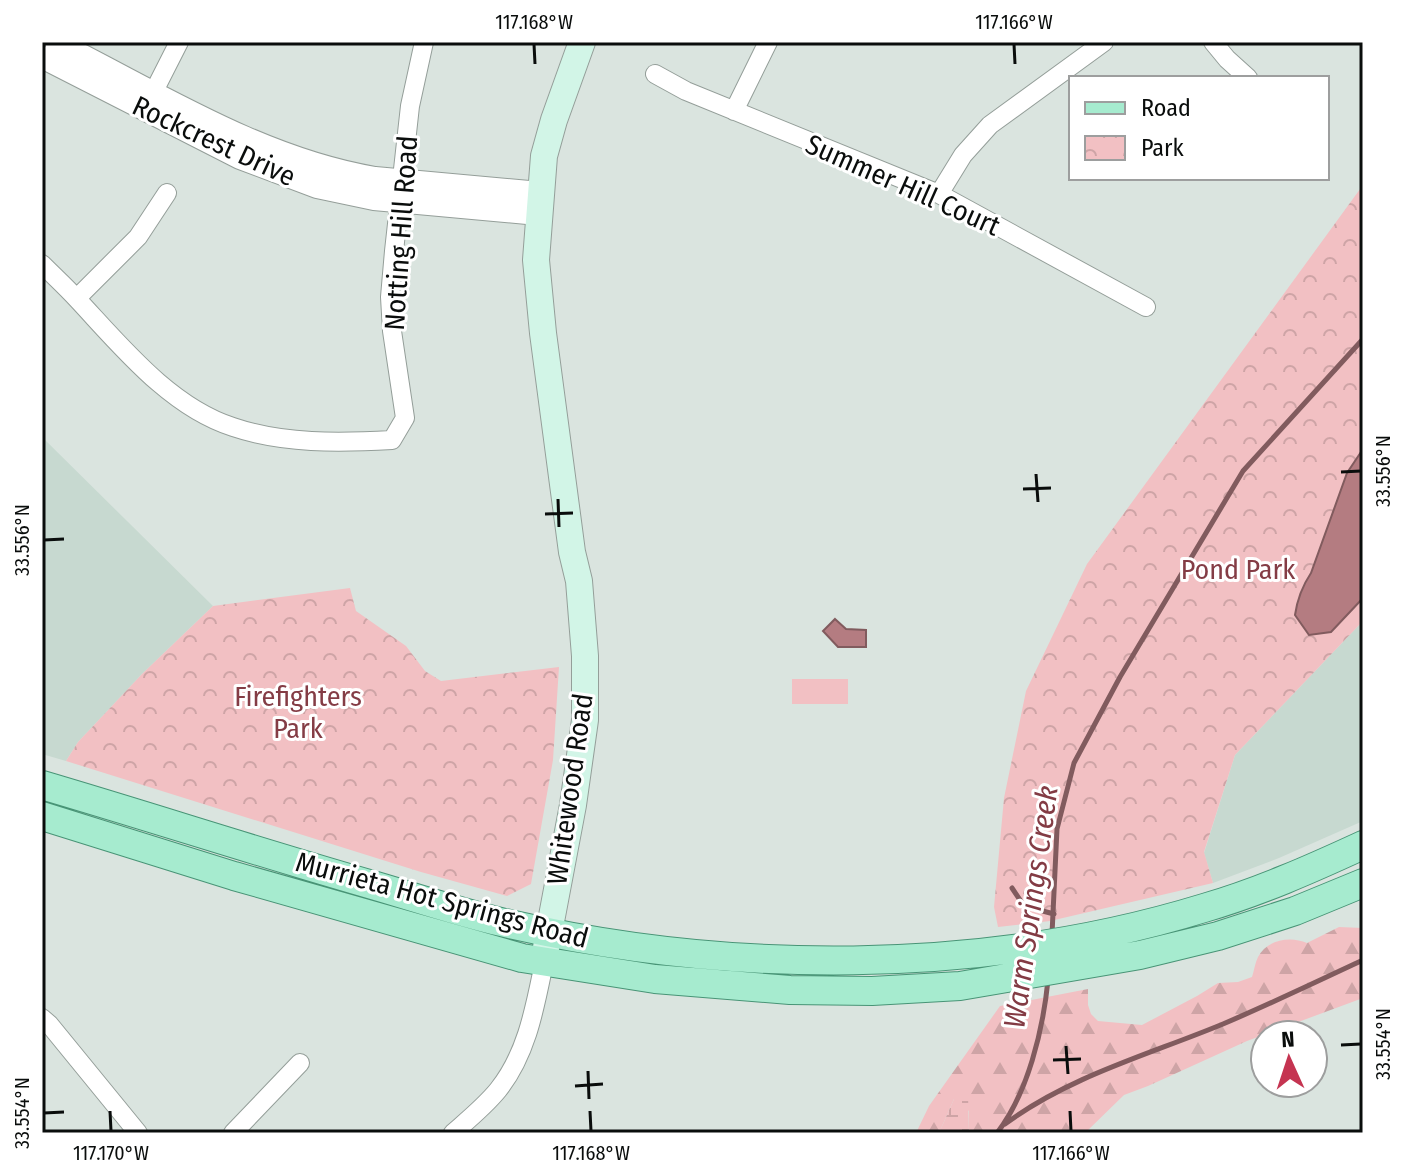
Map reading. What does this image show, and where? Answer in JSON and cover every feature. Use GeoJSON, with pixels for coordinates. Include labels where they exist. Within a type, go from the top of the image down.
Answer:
{"type":"FeatureCollection","features":[{"type":"Feature","properties":{"kind":"main road","name":"Whitewood Road"},"geometry":{"type":"LineString","coordinates":[[544,963],[585,720],[585,669],[579,581],[572,552],[536,260],[544,156],[582,42]]}},
{"type":"Feature","properties":{"kind":"main road","name":"Murrieta Hot Springs Road"},"geometry":{"type":"LineString","coordinates":[[42,785],[251,850],[498,921],[655,950],[794,959],[922,958],[1011,950],[1086,938],[1178,916],[1242,896],[1363,845]]}},
{"type":"Feature","properties":{"kind":"main road","name":"Murrieta Hot Springs Road"},"geometry":{"type":"LineString","coordinates":[[42,816],[249,880],[544,963],[655,979],[790,990],[872,991],[960,986],[1140,955],[1218,936],[1295,911],[1363,883]]}},
{"type":"Feature","properties":{"kind":"street","name":"Rockcrest Drive"},"geometry":{"type":"LineString","coordinates":[[56,42],[149,101]]}},
{"type":"Feature","properties":{"kind":"street"},"geometry":{"type":"LineString","coordinates":[[149,101],[179,42]]}},
{"type":"Feature","properties":{"kind":"street","name":"Notting Hill Road"},"geometry":{"type":"LineString","coordinates":[[42,264],[171,393],[203,413],[230,426],[263,436],[342,443],[392,440],[405,418],[390,297],[410,106],[424,42]]}},
{"type":"Feature","properties":{"kind":"street"},"geometry":{"type":"LineString","coordinates":[[734,111],[768,42]]}},
{"type":"Feature","properties":{"kind":"street"},"geometry":{"type":"LineString","coordinates":[[939,194],[963,155],[990,125],[1104,42]]}},
{"type":"Feature","properties":{"kind":"street"},"geometry":{"type":"LineString","coordinates":[[1213,42],[1246,76]]}},
{"type":"Feature","properties":{"kind":"street","name":"Rockcrest Drive"},"geometry":{"type":"LineString","coordinates":[[42,57],[294,158],[400,192],[539,204]]}},
{"type":"Feature","properties":{"kind":"street","name":"Summer Hill Court"},"geometry":{"type":"LineString","coordinates":[[655,74],[686,91],[939,194],[1146,307]]}},
{"type":"Feature","properties":{"kind":"street"},"geometry":{"type":"LineString","coordinates":[[77,298],[138,237],[167,193]]}},
{"type":"Feature","properties":{"kind":"street","name":"Whitewood Road"},"geometry":{"type":"LineString","coordinates":[[453,1133],[478,1112],[513,1068],[530,1025],[544,963]]}},
{"type":"Feature","properties":{"kind":"street"},"geometry":{"type":"LineString","coordinates":[[42,1018],[138,1133]]}},
{"type":"Feature","properties":{"kind":"street"},"geometry":{"type":"LineString","coordinates":[[233,1133],[300,1063]]}},
{"type":"Feature","properties":{"kind":"shaded area"},"geometry":{"type":"Polygon","coordinates":[[[42,437],[213,606],[142,674],[78,742],[66,761],[42,754],[42,437]]]}},
{"type":"Feature","properties":{"kind":"shaded area"},"geometry":{"type":"Polygon","coordinates":[[[1363,449],[1363,598],[1331,632],[1309,635],[1295,615],[1297,604],[1347,473],[1363,449]]]}},
{"type":"Feature","properties":{"kind":"shaded area"},"geometry":{"type":"Polygon","coordinates":[[[835,619],[846,629],[866,630],[866,647],[838,647],[823,631],[835,619]]]}},
{"type":"Feature","properties":{"kind":"shaded area"},"geometry":{"type":"Polygon","coordinates":[[[1363,621],[1363,821],[1213,883],[1204,853],[1235,755],[1363,621]]]}},
{"type":"Feature","properties":{"kind":"green space","name":"Pond Park"},"geometry":{"type":"Polygon","coordinates":[[[1363,185],[1363,621],[1235,755],[1204,852],[1213,883],[1050,921],[998,927],[994,907],[1004,798],[1026,691],[1087,564],[1363,185]]]}},
{"type":"Feature","properties":{"kind":"green space","name":"Firefighters Park"},"geometry":{"type":"Polygon","coordinates":[[[350,588],[356,611],[406,646],[425,671],[441,681],[559,667],[553,760],[531,884],[507,896],[66,761],[78,742],[142,674],[213,606],[350,588]]]}},
{"type":"Feature","properties":{"kind":"green space"},"geometry":{"type":"Polygon","coordinates":[[[792,679],[848,679],[848,704],[792,704],[792,679]]]}},
{"type":"Feature","properties":{"kind":"green space"},"geometry":{"type":"Polygon","coordinates":[[[1339,927],[1363,928],[1363,998],[1306,1019],[1249,1019],[1249,1040],[1124,1095],[1085,1133],[969,1133],[969,1111],[954,1099],[939,1133],[916,1133],[929,1106],[1000,1006],[1088,989],[1088,1005],[1098,1021],[1142,1025],[1218,983],[1238,982],[1252,977],[1258,957],[1273,943],[1294,940],[1307,943],[1339,927]]]}},
{"type":"Feature","properties":{"kind":"green space"},"geometry":{"type":"Polygon","coordinates":[[[962,1093],[968,1094],[969,1133],[939,1133],[954,1099],[962,1093]]]}},
{"type":"Feature","properties":{"kind":"waterway","name":"Warm Springs Creek"},"geometry":{"type":"LineString","coordinates":[[1052,934],[1057,829],[1074,763],[1120,677],[1243,471],[1363,339]]}},
{"type":"Feature","properties":{"kind":"waterway"},"geometry":{"type":"LineString","coordinates":[[1012,888],[1024,906],[1054,914]]}},
{"type":"Feature","properties":{"kind":"waterway"},"geometry":{"type":"LineString","coordinates":[[1005,1124],[1083,1079],[1223,1024],[1363,960]]}},
{"type":"Feature","properties":{"kind":"waterway","name":"Warm Springs Creek"},"geometry":{"type":"LineString","coordinates":[[997,1133],[1017,1099],[1032,1060],[1048,980]]}}]}
